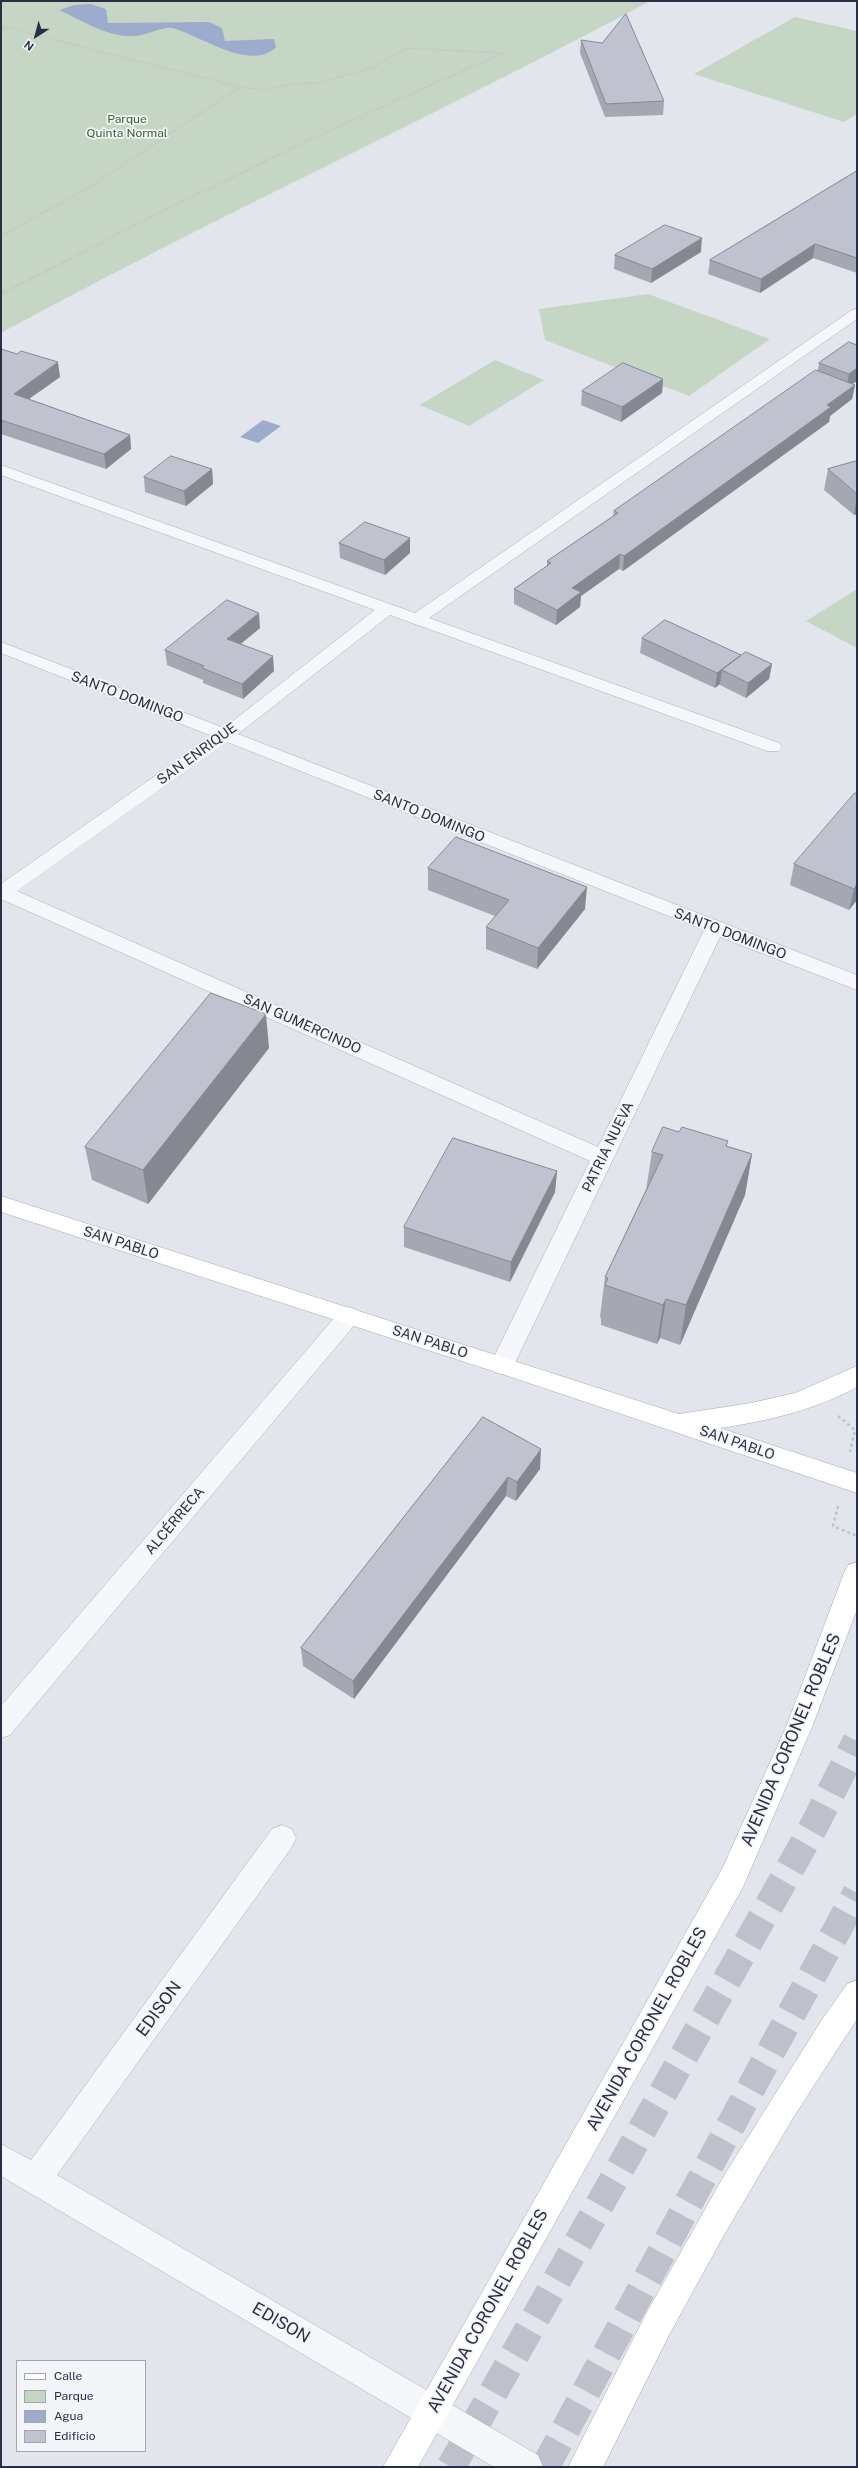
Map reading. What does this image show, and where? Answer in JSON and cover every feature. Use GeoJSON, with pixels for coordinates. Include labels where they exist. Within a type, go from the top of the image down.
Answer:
{"type":"FeatureCollection","features":[{"type":"Feature","properties":{"kind":"main road","name":"SAN PABLO"},"geometry":{"type":"LineString","coordinates":[[1,1204],[502,1365],[857,1483]]}},
{"type":"Feature","properties":{"kind":"main road"},"geometry":{"type":"LineString","coordinates":[[677,1423],[758,1411],[798,1402],[844,1384],[857,1376]]}},
{"type":"Feature","properties":{"kind":"main road","name":"AVENIDA CORONEL ROBLES"},"geometry":{"type":"LineString","coordinates":[[400,2467],[732,1877],[777,1782],[815,1690],[857,1574]]}},
{"type":"Feature","properties":{"kind":"main road"},"geometry":{"type":"LineString","coordinates":[[585,2467],[669,2304],[729,2196],[789,2098],[857,1994]]}},
{"type":"Feature","properties":{"kind":"street"},"geometry":{"type":"LineString","coordinates":[[416,619],[857,313]]}},
{"type":"Feature","properties":{"kind":"street"},"geometry":{"type":"LineString","coordinates":[[1,470],[773,747]]}},
{"type":"Feature","properties":{"kind":"street","name":"SAN ENRIQUE"},"geometry":{"type":"LineString","coordinates":[[2,892],[226,735],[387,609]]}},
{"type":"Feature","properties":{"kind":"street","name":"SANTO DOMINGO"},"geometry":{"type":"LineString","coordinates":[[1,648],[226,735],[714,929],[857,983]]}},
{"type":"Feature","properties":{"kind":"street","name":"SAN GUMERCINDO"},"geometry":{"type":"LineString","coordinates":[[2,892],[603,1158]]}},
{"type":"Feature","properties":{"kind":"street","name":"PATRIA NUEVA"},"geometry":{"type":"LineString","coordinates":[[502,1365],[714,929]]}},
{"type":"Feature","properties":{"kind":"street","name":"ALCÉRRECA"},"geometry":{"type":"LineString","coordinates":[[1,1726],[349,1316]]}},
{"type":"Feature","properties":{"kind":"street","name":"EDISON"},"geometry":{"type":"LineString","coordinates":[[36,2179],[282,1838]]}},
{"type":"Feature","properties":{"kind":"street","name":"EDISON"},"geometry":{"type":"LineString","coordinates":[[1,2159],[526,2467]]}},
{"type":"Feature","properties":{"kind":"path"},"geometry":{"type":"LineString","coordinates":[[1,26],[240,87],[266,90],[292,84],[320,83],[371,68],[408,48],[503,53],[317,137],[165,210],[1,294]]}},
{"type":"Feature","properties":{"kind":"path"},"geometry":{"type":"LineString","coordinates":[[1,236],[49,212],[86,190],[164,135],[240,87]]}},
{"type":"Feature","properties":{"kind":"green space","name":"Parque Quinta Normal"},"geometry":{"type":"Polygon","coordinates":[[[1,1],[650,1],[488,85],[162,248],[1,333],[1,1]]]}},
{"type":"Feature","properties":{"kind":"green space"},"geometry":{"type":"Polygon","coordinates":[[[795,17],[857,31],[857,114],[844,122],[694,74],[795,17]]]}},
{"type":"Feature","properties":{"kind":"green space"},"geometry":{"type":"Polygon","coordinates":[[[648,294],[770,339],[689,396],[545,340],[539,309],[648,294]]]}},
{"type":"Feature","properties":{"kind":"green space"},"geometry":{"type":"Polygon","coordinates":[[[495,360],[544,380],[469,426],[420,405],[495,360]]]}},
{"type":"Feature","properties":{"kind":"green space"},"geometry":{"type":"Polygon","coordinates":[[[857,589],[857,648],[806,621],[857,589]]]}},
{"type":"Feature","properties":{"kind":"water"},"geometry":{"type":"Polygon","coordinates":[[[91,4],[106,9],[108,23],[209,22],[222,28],[225,41],[274,39],[276,47],[265,54],[253,56],[239,54],[224,50],[172,28],[164,28],[138,36],[125,36],[95,28],[59,10],[74,5],[91,4]]]}},
{"type":"Feature","properties":{"kind":"water"},"geometry":{"type":"Polygon","coordinates":[[[263,420],[281,426],[258,443],[240,437],[263,420]]]}},
{"type":"Feature","properties":{"kind":"building"},"geometry":{"type":"Polygon","coordinates":[[[626,14],[664,101],[606,104],[581,40],[602,43],[626,14]]]}},
{"type":"Feature","properties":{"kind":"building"},"geometry":{"type":"Polygon","coordinates":[[[857,171],[857,258],[815,244],[761,279],[710,260],[857,171]]]}},
{"type":"Feature","properties":{"kind":"building"},"geometry":{"type":"Polygon","coordinates":[[[665,225],[702,238],[652,269],[615,255],[665,225]]]}},
{"type":"Feature","properties":{"kind":"building"},"geometry":{"type":"Polygon","coordinates":[[[849,342],[857,345],[857,368],[849,374],[819,363],[849,342]]]}},
{"type":"Feature","properties":{"kind":"building"},"geometry":{"type":"Polygon","coordinates":[[[1,349],[17,354],[21,351],[58,362],[14,394],[130,435],[104,454],[1,420],[1,349]]]}},
{"type":"Feature","properties":{"kind":"building"},"geometry":{"type":"Polygon","coordinates":[[[623,363],[663,379],[622,407],[582,391],[623,363]]]}},
{"type":"Feature","properties":{"kind":"building"},"geometry":{"type":"Polygon","coordinates":[[[816,370],[855,385],[827,405],[831,407],[624,556],[620,554],[572,588],[581,592],[557,610],[514,589],[551,563],[547,561],[618,513],[614,511],[816,370]]]}},
{"type":"Feature","properties":{"kind":"building"},"geometry":{"type":"Polygon","coordinates":[[[171,456],[212,469],[184,491],[144,477],[171,456]]]}},
{"type":"Feature","properties":{"kind":"building"},"geometry":{"type":"Polygon","coordinates":[[[857,461],[857,494],[828,469],[857,461]]]}},
{"type":"Feature","properties":{"kind":"building"},"geometry":{"type":"Polygon","coordinates":[[[365,522],[410,538],[384,560],[339,543],[365,522]]]}},
{"type":"Feature","properties":{"kind":"building"},"geometry":{"type":"Polygon","coordinates":[[[227,600],[259,613],[227,639],[273,656],[242,684],[202,668],[204,666],[165,650],[227,600]]]}},
{"type":"Feature","properties":{"kind":"building"},"geometry":{"type":"Polygon","coordinates":[[[665,620],[741,655],[717,673],[642,638],[665,620]]]}},
{"type":"Feature","properties":{"kind":"building"},"geometry":{"type":"Polygon","coordinates":[[[746,652],[772,664],[748,683],[722,670],[746,652]]]}},
{"type":"Feature","properties":{"kind":"building"},"geometry":{"type":"Polygon","coordinates":[[[855,793],[857,794],[857,884],[854,889],[794,864],[855,793]]]}},
{"type":"Feature","properties":{"kind":"building"},"geometry":{"type":"Polygon","coordinates":[[[456,837],[587,887],[538,948],[486,927],[509,900],[428,868],[456,837]]]}},
{"type":"Feature","properties":{"kind":"building"},"geometry":{"type":"Polygon","coordinates":[[[211,993],[266,1014],[143,1170],[85,1147],[211,993]]]}},
{"type":"Feature","properties":{"kind":"building"},"geometry":{"type":"Polygon","coordinates":[[[663,1127],[679,1132],[682,1127],[728,1141],[726,1146],[752,1154],[686,1305],[666,1299],[663,1305],[605,1285],[608,1278],[605,1277],[663,1155],[652,1152],[663,1127]]]}},
{"type":"Feature","properties":{"kind":"building"},"geometry":{"type":"Polygon","coordinates":[[[453,1138],[557,1171],[511,1262],[404,1227],[453,1138]]]}},
{"type":"Feature","properties":{"kind":"building"},"geometry":{"type":"Polygon","coordinates":[[[483,1417],[541,1449],[517,1482],[508,1477],[353,1681],[301,1648],[483,1417]]]}},
{"type":"Feature","properties":{"kind":"tunnel"},"geometry":{"type":"LineString","coordinates":[[451,2467],[814,1826],[857,1741]]}},
{"type":"Feature","properties":{"kind":"tunnel"},"geometry":{"type":"LineString","coordinates":[[545,2467],[857,1893]]}}]}
